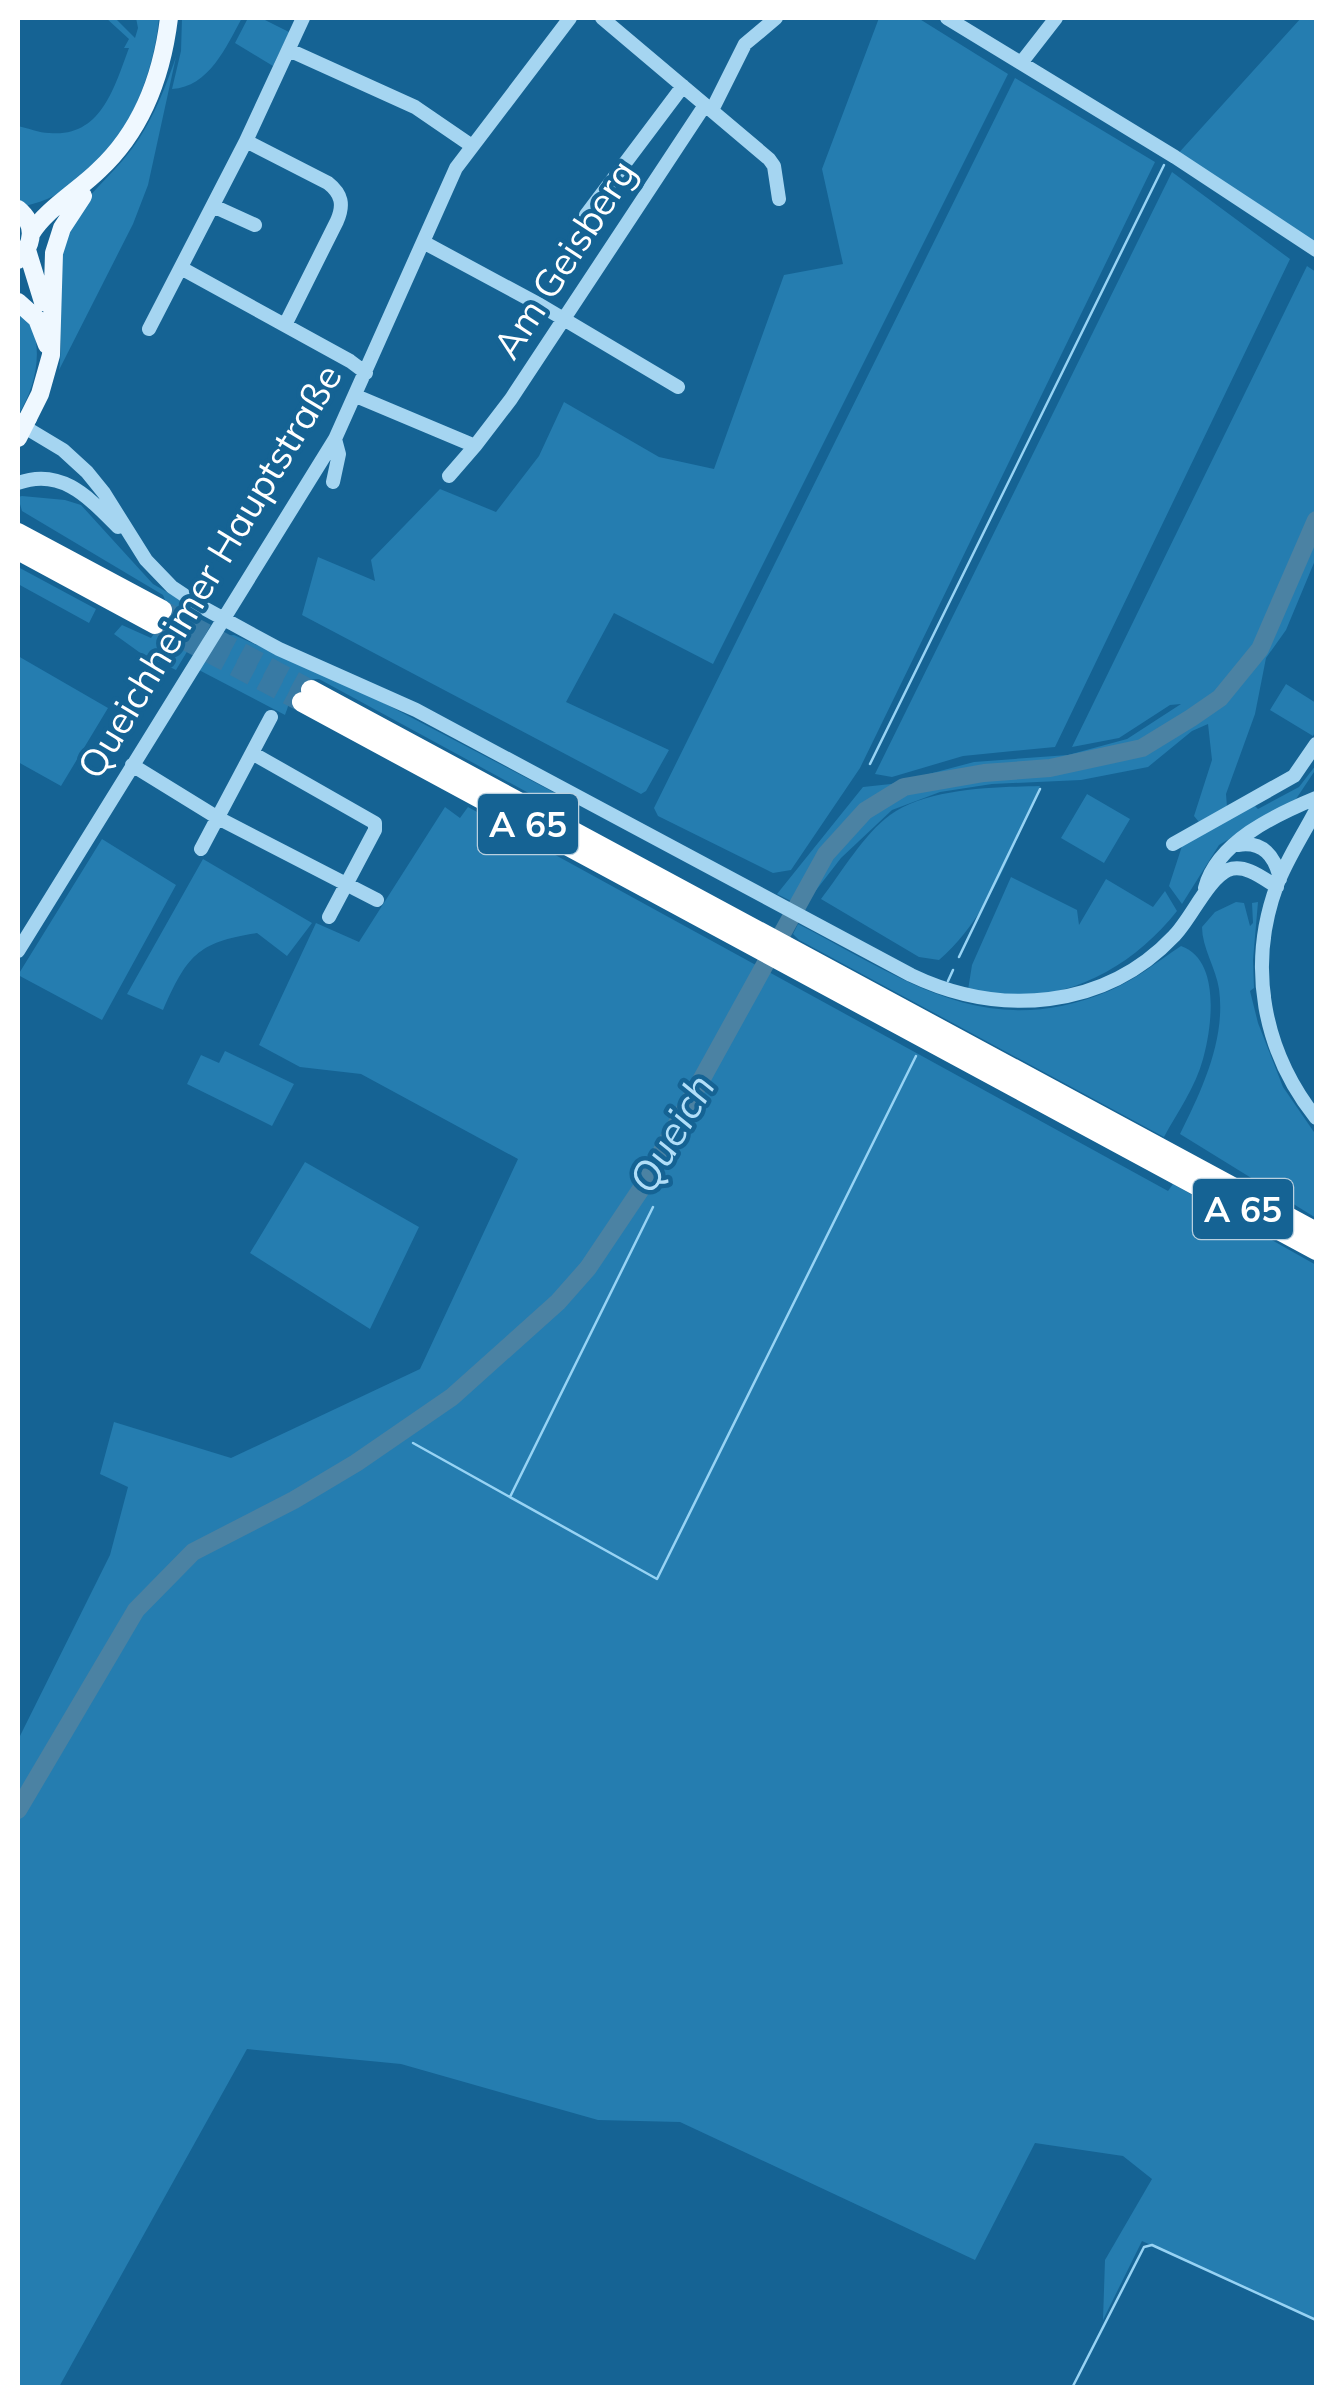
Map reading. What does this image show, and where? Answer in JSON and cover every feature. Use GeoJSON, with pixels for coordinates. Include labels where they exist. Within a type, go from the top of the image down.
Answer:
{"type":"FeatureCollection","features":[{"type":"Feature","properties":{"kind":"highway"},"geometry":{"type":"LineString","coordinates":[[18,533],[159,617],[18,550]]}},
{"type":"Feature","properties":{"kind":"highway","name":"A 65"},"geometry":{"type":"LineString","coordinates":[[306,696],[790,956],[1316,1250]]}},
{"type":"Feature","properties":{"kind":"highway","name":"A 65"},"geometry":{"type":"LineString","coordinates":[[790,956],[1316,1232]]}},
{"type":"Feature","properties":{"kind":"main road"},"geometry":{"type":"LineString","coordinates":[[46,307],[58,237],[100,170],[134,126],[151,94],[162,63],[169,18]]}},
{"type":"Feature","properties":{"kind":"main road"},"geometry":{"type":"LineString","coordinates":[[25,248],[38,223],[100,170]]}},
{"type":"Feature","properties":{"kind":"main road"},"geometry":{"type":"LineString","coordinates":[[18,438],[23,420],[43,386],[53,329],[29,264],[19,210],[33,210],[73,192]]}},
{"type":"Feature","properties":{"kind":"main road"},"geometry":{"type":"LineString","coordinates":[[18,272],[46,307]]}},
{"type":"Feature","properties":{"kind":"main road"},"geometry":{"type":"LineString","coordinates":[[18,302],[37,319],[50,355]]}},
{"type":"Feature","properties":{"kind":"street"},"geometry":{"type":"LineString","coordinates":[[148,329],[214,206],[303,18]]}},
{"type":"Feature","properties":{"kind":"street","name":"Queichheimer Hauptstraße"},"geometry":{"type":"LineString","coordinates":[[18,951],[335,439],[454,173],[570,18]]}},
{"type":"Feature","properties":{"kind":"street"},"geometry":{"type":"LineString","coordinates":[[602,18],[772,162],[780,199]]}},
{"type":"Feature","properties":{"kind":"street","name":"Am Geisberg"},"geometry":{"type":"LineString","coordinates":[[449,476],[475,446],[708,108],[741,50],[776,18]]}},
{"type":"Feature","properties":{"kind":"street"},"geometry":{"type":"LineString","coordinates":[[947,18],[1190,166],[1316,250]]}},
{"type":"Feature","properties":{"kind":"street"},"geometry":{"type":"LineString","coordinates":[[1021,63],[1056,18]]}},
{"type":"Feature","properties":{"kind":"street"},"geometry":{"type":"LineString","coordinates":[[288,50],[416,107],[472,146]]}},
{"type":"Feature","properties":{"kind":"street"},"geometry":{"type":"LineString","coordinates":[[586,215],[683,86]]}},
{"type":"Feature","properties":{"kind":"street"},"geometry":{"type":"LineString","coordinates":[[246,140],[328,183],[341,202],[337,221],[285,325]]}},
{"type":"Feature","properties":{"kind":"street"},"geometry":{"type":"LineString","coordinates":[[214,206],[255,225]]}},
{"type":"Feature","properties":{"kind":"street"},"geometry":{"type":"LineString","coordinates":[[423,242],[678,387]]}},
{"type":"Feature","properties":{"kind":"street"},"geometry":{"type":"LineString","coordinates":[[181,268],[350,361],[366,374]]}},
{"type":"Feature","properties":{"kind":"street"},"geometry":{"type":"LineString","coordinates":[[356,396],[475,446]]}},
{"type":"Feature","properties":{"kind":"street"},"geometry":{"type":"LineString","coordinates":[[23,420],[86,472],[133,542]]}},
{"type":"Feature","properties":{"kind":"street"},"geometry":{"type":"LineString","coordinates":[[333,482],[339,454],[335,439]]}},
{"type":"Feature","properties":{"kind":"street"},"geometry":{"type":"LineString","coordinates":[[18,483],[42,478],[68,484],[96,504],[172,586],[222,620],[399,701],[932,985],[1002,1002],[1042,1002],[1075,995],[1112,980],[1153,956],[1183,927],[1221,875],[1234,868],[1278,883]]}},
{"type":"Feature","properties":{"kind":"street"},"geometry":{"type":"LineString","coordinates":[[201,849],[271,717]]}},
{"type":"Feature","properties":{"kind":"street"},"geometry":{"type":"LineString","coordinates":[[1173,844],[1294,776],[1316,744]]}},
{"type":"Feature","properties":{"kind":"street"},"geometry":{"type":"LineString","coordinates":[[252,754],[375,823],[375,830],[329,917]]}},
{"type":"Feature","properties":{"kind":"street"},"geometry":{"type":"LineString","coordinates":[[132,765],[218,818],[377,900]]}},
{"type":"Feature","properties":{"kind":"street"},"geometry":{"type":"LineString","coordinates":[[1202,899],[1214,866],[1225,852],[1252,831],[1316,798]]}},
{"type":"Feature","properties":{"kind":"street"},"geometry":{"type":"LineString","coordinates":[[1316,810],[1278,883],[1262,951],[1265,1012],[1281,1063],[1316,1118]]}},
{"type":"Feature","properties":{"kind":"street"},"geometry":{"type":"LineString","coordinates":[[1237,845],[1254,844],[1269,852],[1276,862],[1278,883]]}},
{"type":"Feature","properties":{"kind":"shaded area"},"geometry":{"type":"Polygon","coordinates":[[[106,18],[115,18],[135,38],[136,18],[159,18],[155,47],[135,106],[102,158],[80,180],[54,196],[25,206],[18,202],[18,126],[45,133],[67,132],[93,119],[103,107],[129,48],[124,48],[129,39],[106,18]]]}},
{"type":"Feature","properties":{"kind":"shaded area"},"geometry":{"type":"Polygon","coordinates":[[[182,18],[242,18],[215,64],[196,81],[172,89],[181,51],[182,18]]]}},
{"type":"Feature","properties":{"kind":"shaded area"},"geometry":{"type":"Polygon","coordinates":[[[248,18],[261,18],[289,32],[273,66],[235,43],[248,18]]]}},
{"type":"Feature","properties":{"kind":"shaded area"},"geometry":{"type":"Polygon","coordinates":[[[879,18],[918,18],[1008,74],[713,664],[614,613],[566,702],[669,750],[646,791],[641,794],[302,615],[318,557],[375,581],[371,560],[440,489],[496,512],[539,456],[564,402],[659,457],[714,469],[784,275],[843,264],[822,169],[879,18]]]}},
{"type":"Feature","properties":{"kind":"shaded area"},"geometry":{"type":"Polygon","coordinates":[[[1301,18],[1316,18],[1316,250],[1175,157],[1301,18]]]}},
{"type":"Feature","properties":{"kind":"shaded area"},"geometry":{"type":"Polygon","coordinates":[[[176,57],[148,185],[133,224],[59,370],[58,279],[63,243],[81,207],[123,160],[148,124],[176,57]]]}},
{"type":"Feature","properties":{"kind":"shaded area"},"geometry":{"type":"Polygon","coordinates":[[[1015,78],[1155,162],[860,768],[791,870],[773,873],[658,816],[654,808],[1015,78]]]}},
{"type":"Feature","properties":{"kind":"shaded area"},"geometry":{"type":"Polygon","coordinates":[[[1172,172],[1290,259],[1055,747],[963,756],[892,777],[875,774],[1172,172]]]}},
{"type":"Feature","properties":{"kind":"shaded area"},"geometry":{"type":"Polygon","coordinates":[[[1307,266],[1316,272],[1316,558],[1286,630],[1266,658],[1255,714],[1226,794],[1227,807],[1199,822],[1194,816],[1212,760],[1208,724],[1192,731],[1148,767],[1081,780],[992,784],[940,792],[892,810],[841,858],[803,907],[777,894],[863,787],[891,784],[974,762],[1068,755],[1127,739],[1181,704],[1170,705],[1119,738],[1072,747],[1307,266]]]}},
{"type":"Feature","properties":{"kind":"shaded area"},"geometry":{"type":"Polygon","coordinates":[[[18,306],[33,330],[37,359],[31,388],[18,415],[18,306]]]}},
{"type":"Feature","properties":{"kind":"shaded area"},"geometry":{"type":"Polygon","coordinates":[[[18,497],[81,505],[153,584],[201,616],[197,635],[176,670],[139,652],[114,634],[122,625],[151,638],[170,612],[163,595],[22,511],[18,497]]]}},
{"type":"Feature","properties":{"kind":"shaded area"},"geometry":{"type":"Polygon","coordinates":[[[18,567],[96,609],[89,623],[18,584],[18,567]]]}},
{"type":"Feature","properties":{"kind":"shaded area"},"geometry":{"type":"Polygon","coordinates":[[[234,635],[359,690],[576,804],[569,815],[319,679],[294,684],[285,715],[197,669],[220,636],[234,635]]]}},
{"type":"Feature","properties":{"kind":"shaded area"},"geometry":{"type":"Polygon","coordinates":[[[18,656],[108,708],[61,786],[18,762],[18,656]]]}},
{"type":"Feature","properties":{"kind":"shaded area"},"geometry":{"type":"Polygon","coordinates":[[[1286,684],[1316,703],[1313,736],[1270,710],[1286,684]]]}},
{"type":"Feature","properties":{"kind":"shaded area"},"geometry":{"type":"Polygon","coordinates":[[[1316,765],[1296,799],[1219,845],[1182,904],[1169,886],[1183,843],[1253,804],[1258,809],[1299,787],[1316,765]]]}},
{"type":"Feature","properties":{"kind":"shaded area"},"geometry":{"type":"Polygon","coordinates":[[[1040,786],[986,901],[939,960],[919,957],[821,899],[871,833],[905,806],[962,791],[1040,786]]]}},
{"type":"Feature","properties":{"kind":"shaded area"},"geometry":{"type":"Polygon","coordinates":[[[1087,794],[1130,819],[1104,863],[1061,838],[1087,794]]]}},
{"type":"Feature","properties":{"kind":"shaded area"},"geometry":{"type":"Polygon","coordinates":[[[445,807],[460,818],[468,807],[1168,1191],[1173,1184],[1316,1265],[1316,2319],[1142,2241],[1103,2320],[1105,2260],[1152,2179],[1123,2156],[1035,2143],[975,2260],[680,2122],[598,2120],[401,2064],[247,2049],[59,2387],[18,2387],[18,1740],[110,1555],[128,1487],[100,1474],[114,1422],[231,1458],[420,1369],[518,1159],[361,1074],[300,1067],[259,1045],[316,923],[359,942],[445,807]]]}},
{"type":"Feature","properties":{"kind":"shaded area"},"geometry":{"type":"Polygon","coordinates":[[[102,839],[176,885],[102,1020],[18,975],[102,839]]]}},
{"type":"Feature","properties":{"kind":"shaded area"},"geometry":{"type":"Polygon","coordinates":[[[203,859],[312,923],[287,956],[257,933],[207,947],[187,964],[163,1010],[127,994],[203,859]]]}},
{"type":"Feature","properties":{"kind":"shaded area"},"geometry":{"type":"Polygon","coordinates":[[[1011,877],[1077,910],[1079,925],[1106,879],[1153,907],[1165,891],[1177,911],[1126,960],[1085,982],[1039,994],[1009,996],[968,990],[972,965],[1011,877]]]}},
{"type":"Feature","properties":{"kind":"shaded area"},"geometry":{"type":"Polygon","coordinates":[[[1236,902],[1244,903],[1250,926],[1252,903],[1258,902],[1254,988],[1250,991],[1283,1087],[1316,1135],[1316,1218],[1180,1134],[1204,1082],[1219,1027],[1219,989],[1202,927],[1215,912],[1236,902]]]}},
{"type":"Feature","properties":{"kind":"shaded area"},"geometry":{"type":"Polygon","coordinates":[[[798,924],[947,998],[984,1007],[1023,1010],[1064,1005],[1109,991],[1181,946],[1203,965],[1208,979],[1211,1013],[1200,1069],[1164,1137],[799,940],[793,934],[798,924]]]}},
{"type":"Feature","properties":{"kind":"shaded area"},"geometry":{"type":"Polygon","coordinates":[[[225,1051],[294,1084],[272,1126],[187,1084],[201,1055],[219,1063],[225,1051]]]}},
{"type":"Feature","properties":{"kind":"shaded area"},"geometry":{"type":"Polygon","coordinates":[[[305,1162],[419,1227],[370,1329],[250,1253],[305,1162]]]}},
{"type":"Feature","properties":{"kind":"waterway"},"geometry":{"type":"LineString","coordinates":[[870,764],[1164,165]]}},
{"type":"Feature","properties":{"kind":"waterway","name":"Queich"},"geometry":{"type":"LineString","coordinates":[[18,1810],[136,1610],[193,1552],[356,1463],[452,1397],[558,1302],[588,1268],[641,1189],[826,854],[865,811],[904,787],[984,773],[1050,768],[1142,748],[1191,718],[1220,698],[1260,649],[1316,520]]}},
{"type":"Feature","properties":{"kind":"waterway"},"geometry":{"type":"LineString","coordinates":[[959,957],[1040,789]]}},
{"type":"Feature","properties":{"kind":"waterway"},"geometry":{"type":"LineString","coordinates":[[948,981],[953,970]]}},
{"type":"Feature","properties":{"kind":"waterway"},"geometry":{"type":"LineString","coordinates":[[413,1443],[657,1579],[916,1056]]}},
{"type":"Feature","properties":{"kind":"waterway"},"geometry":{"type":"LineString","coordinates":[[510,1497],[653,1207]]}},
{"type":"Feature","properties":{"kind":"waterway"},"geometry":{"type":"LineString","coordinates":[[1072,2388],[1144,2247],[1152,2245],[1316,2320]]}},
{"type":"Feature","properties":{"kind":"tunnel"},"geometry":{"type":"LineString","coordinates":[[162,610],[311,690]]}},
{"type":"Feature","properties":{"kind":"tunnel"},"geometry":{"type":"LineString","coordinates":[[155,624],[302,702]]}}]}
